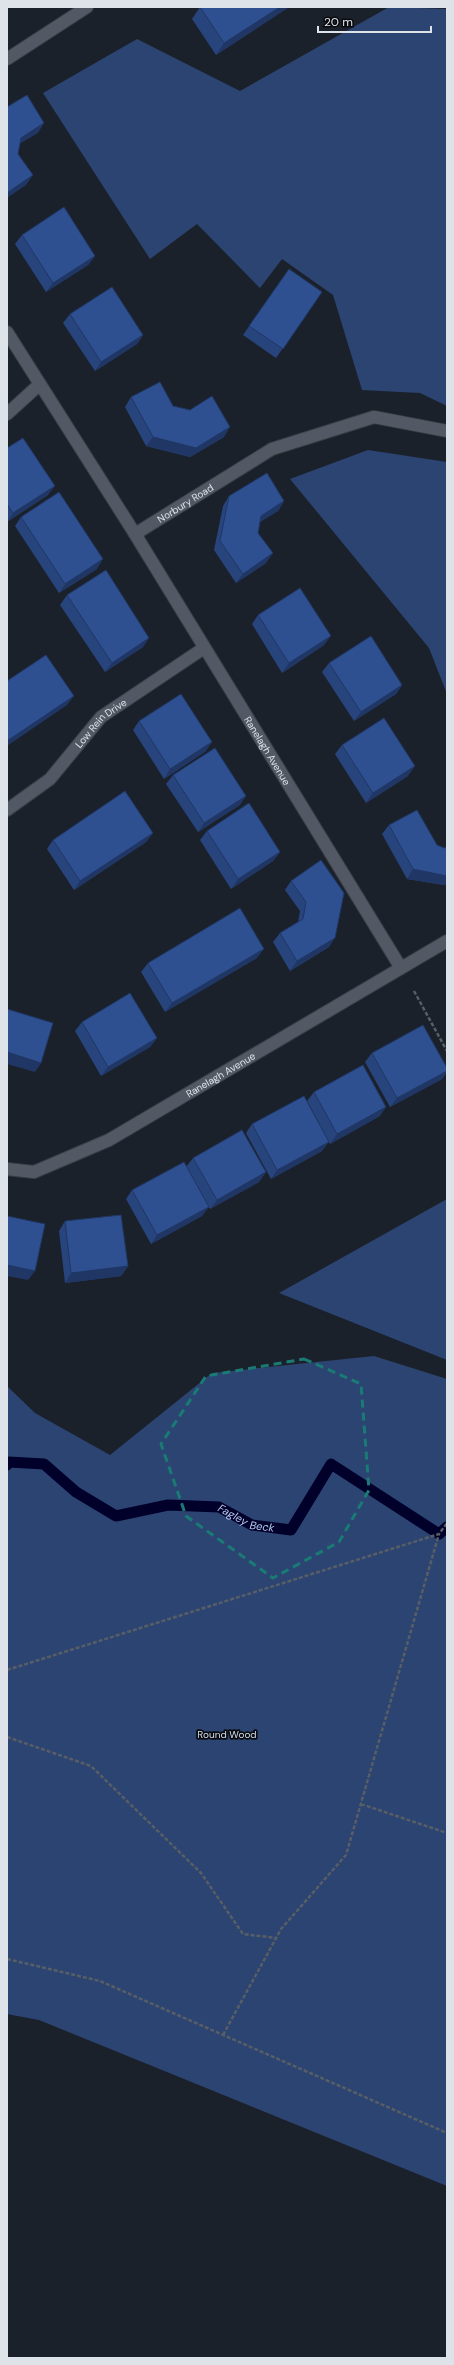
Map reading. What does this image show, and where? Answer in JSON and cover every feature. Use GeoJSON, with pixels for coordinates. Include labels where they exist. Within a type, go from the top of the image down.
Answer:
{"type":"FeatureCollection","features":[{"type":"Feature","properties":{"kind":"street"},"geometry":{"type":"LineString","coordinates":[[7,59],[87,7]]}},
{"type":"Feature","properties":{"kind":"street"},"geometry":{"type":"LineString","coordinates":[[7,332],[134,534]]}},
{"type":"Feature","properties":{"kind":"street"},"geometry":{"type":"LineString","coordinates":[[7,414],[40,384]]}},
{"type":"Feature","properties":{"kind":"street","name":"Norbury Road"},"geometry":{"type":"LineString","coordinates":[[134,534],[272,449],[374,417],[447,431]]}},
{"type":"Feature","properties":{"kind":"street","name":"Ranelagh Avenue"},"geometry":{"type":"LineString","coordinates":[[134,534],[401,968]]}},
{"type":"Feature","properties":{"kind":"street","name":"Low Rein Drive"},"geometry":{"type":"LineString","coordinates":[[7,810],[50,779],[101,717],[204,648]]}},
{"type":"Feature","properties":{"kind":"street","name":"Ranelagh Avenue"},"geometry":{"type":"LineString","coordinates":[[7,1169],[34,1172],[109,1140],[447,941]]}},
{"type":"Feature","properties":{"kind":"path"},"geometry":{"type":"LineString","coordinates":[[401,968],[447,1051]]}},
{"type":"Feature","properties":{"kind":"path"},"geometry":{"type":"LineString","coordinates":[[223,2035],[281,1929],[346,1855],[439,1534],[447,1523]]}},
{"type":"Feature","properties":{"kind":"path"},"geometry":{"type":"LineString","coordinates":[[7,1670],[439,1534]]}},
{"type":"Feature","properties":{"kind":"path"},"geometry":{"type":"LineString","coordinates":[[7,1737],[91,1766],[201,1873],[243,1934],[276,1938]]}},
{"type":"Feature","properties":{"kind":"path"},"geometry":{"type":"LineString","coordinates":[[361,1804],[447,1833]]}},
{"type":"Feature","properties":{"kind":"path"},"geometry":{"type":"LineString","coordinates":[[7,1959],[100,1981],[447,2133]]}},
{"type":"Feature","properties":{"kind":"highlighted area"},"geometry":{"type":"Polygon","coordinates":[[[304,1359],[361,1384],[369,1490],[339,1542],[273,1578],[186,1516],[161,1444],[206,1376],[304,1359]]]}},
{"type":"Feature","properties":{"kind":"green space"},"geometry":{"type":"Polygon","coordinates":[[[389,7],[447,9],[447,406],[420,393],[362,390],[333,295],[282,259],[260,288],[197,224],[150,259],[43,93],[137,39],[240,91],[389,7]]]}},
{"type":"Feature","properties":{"kind":"green space"},"geometry":{"type":"Polygon","coordinates":[[[368,450],[447,462],[447,694],[429,648],[290,479],[368,450]]]}},
{"type":"Feature","properties":{"kind":"green space"},"geometry":{"type":"Polygon","coordinates":[[[447,1199],[447,1360],[279,1293],[447,1199]]]}},
{"type":"Feature","properties":{"kind":"green space","name":"Round Wood"},"geometry":{"type":"Polygon","coordinates":[[[374,1356],[447,1379],[447,2186],[39,2020],[7,2014],[7,1386],[35,1413],[110,1455],[212,1373],[374,1356]]]}},
{"type":"Feature","properties":{"kind":"building"},"geometry":{"type":"Polygon","coordinates":[[[200,7],[280,7],[224,43],[200,7]]]}},
{"type":"Feature","properties":{"kind":"building"},"geometry":{"type":"Polygon","coordinates":[[[27,95],[44,123],[21,138],[18,154],[33,175],[7,193],[7,107],[27,95]]]}},
{"type":"Feature","properties":{"kind":"building"},"geometry":{"type":"Polygon","coordinates":[[[64,207],[95,256],[53,283],[22,235],[64,207]]]}},
{"type":"Feature","properties":{"kind":"building"},"geometry":{"type":"Polygon","coordinates":[[[289,269],[322,292],[283,349],[249,326],[289,269]]]}},
{"type":"Feature","properties":{"kind":"building"},"geometry":{"type":"Polygon","coordinates":[[[112,287],[143,335],[101,362],[70,314],[112,287]]]}},
{"type":"Feature","properties":{"kind":"building"},"geometry":{"type":"Polygon","coordinates":[[[160,382],[173,406],[190,410],[212,396],[230,427],[196,448],[153,437],[131,397],[160,382]]]}},
{"type":"Feature","properties":{"kind":"building"},"geometry":{"type":"Polygon","coordinates":[[[23,438],[55,486],[13,513],[7,504],[7,448],[23,438]]]}},
{"type":"Feature","properties":{"kind":"building"},"geometry":{"type":"Polygon","coordinates":[[[267,473],[284,501],[261,516],[258,533],[273,553],[243,574],[220,541],[229,496],[267,473]]]}},
{"type":"Feature","properties":{"kind":"building"},"geometry":{"type":"Polygon","coordinates":[[[59,492],[103,559],[65,584],[21,517],[59,492]]]}},
{"type":"Feature","properties":{"kind":"building"},"geometry":{"type":"Polygon","coordinates":[[[106,570],[149,638],[112,663],[67,595],[106,570]]]}},
{"type":"Feature","properties":{"kind":"building"},"geometry":{"type":"Polygon","coordinates":[[[300,588],[331,636],[289,663],[258,615],[300,588]]]}},
{"type":"Feature","properties":{"kind":"building"},"geometry":{"type":"Polygon","coordinates":[[[371,636],[402,685],[361,712],[329,663],[371,636]]]}},
{"type":"Feature","properties":{"kind":"building"},"geometry":{"type":"Polygon","coordinates":[[[46,655],[74,696],[7,741],[7,681],[46,655]]]}},
{"type":"Feature","properties":{"kind":"building"},"geometry":{"type":"Polygon","coordinates":[[[181,694],[212,742],[170,769],[139,721],[181,694]]]}},
{"type":"Feature","properties":{"kind":"building"},"geometry":{"type":"Polygon","coordinates":[[[384,718],[415,766],[373,793],[342,745],[384,718]]]}},
{"type":"Feature","properties":{"kind":"building"},"geometry":{"type":"Polygon","coordinates":[[[215,748],[246,796],[204,823],[173,775],[215,748]]]}},
{"type":"Feature","properties":{"kind":"building"},"geometry":{"type":"Polygon","coordinates":[[[125,791],[153,833],[80,881],[53,840],[125,791]]]}},
{"type":"Feature","properties":{"kind":"building"},"geometry":{"type":"Polygon","coordinates":[[[249,803],[280,852],[238,879],[207,831],[249,803]]]}},
{"type":"Feature","properties":{"kind":"building"},"geometry":{"type":"Polygon","coordinates":[[[417,810],[437,845],[444,848],[447,847],[447,876],[413,869],[389,825],[417,810]]]}},
{"type":"Feature","properties":{"kind":"building"},"geometry":{"type":"Polygon","coordinates":[[[321,860],[344,893],[335,938],[297,961],[280,933],[303,919],[306,902],[291,881],[321,860]]]}},
{"type":"Feature","properties":{"kind":"building"},"geometry":{"type":"Polygon","coordinates":[[[240,908],[264,949],[172,1003],[148,963],[240,908]]]}},
{"type":"Feature","properties":{"kind":"building"},"geometry":{"type":"Polygon","coordinates":[[[130,993],[157,1038],[108,1067],[82,1022],[130,993]]]}},
{"type":"Feature","properties":{"kind":"building"},"geometry":{"type":"Polygon","coordinates":[[[7,1009],[53,1023],[41,1063],[7,1052],[7,1009]]]}},
{"type":"Feature","properties":{"kind":"building"},"geometry":{"type":"Polygon","coordinates":[[[423,1025],[447,1068],[447,1071],[397,1098],[372,1053],[423,1025]]]}},
{"type":"Feature","properties":{"kind":"building"},"geometry":{"type":"Polygon","coordinates":[[[363,1065],[386,1107],[337,1134],[314,1092],[363,1065]]]}},
{"type":"Feature","properties":{"kind":"building"},"geometry":{"type":"Polygon","coordinates":[[[304,1096],[329,1142],[277,1170],[252,1124],[304,1096]]]}},
{"type":"Feature","properties":{"kind":"building"},"geometry":{"type":"Polygon","coordinates":[[[242,1130],[266,1172],[217,1200],[193,1158],[242,1130]]]}},
{"type":"Feature","properties":{"kind":"building"},"geometry":{"type":"Polygon","coordinates":[[[184,1162],[209,1207],[157,1235],[132,1190],[184,1162]]]}},
{"type":"Feature","properties":{"kind":"building"},"geometry":{"type":"Polygon","coordinates":[[[121,1215],[128,1266],[71,1273],[65,1221],[121,1215]]]}},
{"type":"Feature","properties":{"kind":"building"},"geometry":{"type":"Polygon","coordinates":[[[7,1216],[45,1224],[35,1271],[7,1265],[7,1216]]]}},
{"type":"Feature","properties":{"kind":"waterway","name":"Fagley Beck"},"geometry":{"type":"LineString","coordinates":[[7,1465],[9,1462],[44,1464],[76,1492],[116,1516],[168,1505],[219,1507],[252,1525],[291,1530],[331,1464],[439,1534],[447,1527]]}}]}
